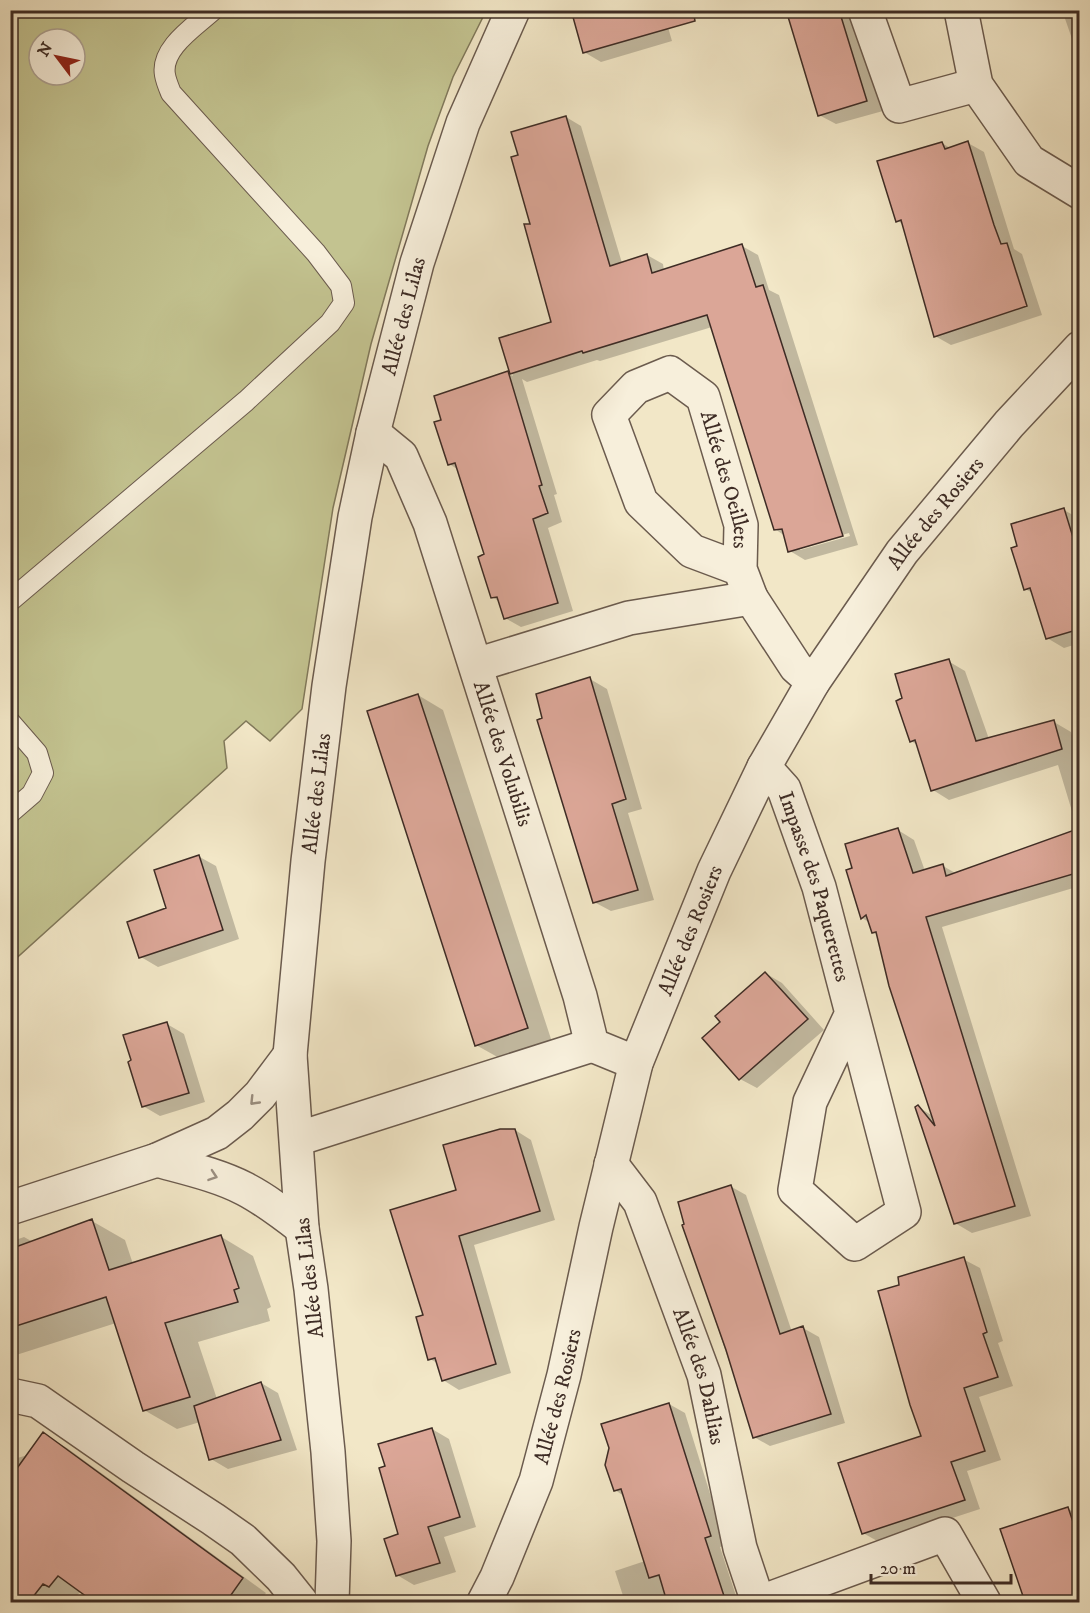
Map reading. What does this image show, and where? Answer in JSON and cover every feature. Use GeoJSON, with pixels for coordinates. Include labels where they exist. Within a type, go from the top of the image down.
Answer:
{"type":"FeatureCollection","features":[{"type":"Feature","properties":{"kind":"street","name":"Allée des Lilas"},"geometry":{"type":"LineString","coordinates":[[332,1602],[334,1541],[328,1452],[311,1289],[302,1228],[290,1055],[308,861],[329,686],[355,517],[373,433],[417,263],[459,134],[513,10]]}},
{"type":"Feature","properties":{"kind":"street"},"geometry":{"type":"LineString","coordinates":[[866,10],[899,106],[976,85]]}},
{"type":"Feature","properties":{"kind":"street"},"geometry":{"type":"LineString","coordinates":[[961,10],[976,85],[1029,161],[1080,192]]}},
{"type":"Feature","properties":{"kind":"street","name":"Allée des Rosiers"},"geometry":{"type":"LineString","coordinates":[[484,1602],[497,1577],[536,1481],[564,1375],[636,1063],[714,871],[764,767],[813,682],[902,552],[1008,424],[1080,348]]}},
{"type":"Feature","properties":{"kind":"street","name":"Allée des Oeillets"},"geometry":{"type":"LineString","coordinates":[[670,374],[703,396],[741,525],[745,584],[692,551],[641,502],[609,415],[636,387],[670,374]]}},
{"type":"Feature","properties":{"kind":"street","name":"Allée des Volubilis"},"geometry":{"type":"LineString","coordinates":[[373,433],[401,456],[430,524],[580,996],[592,1045]]}},
{"type":"Feature","properties":{"kind":"street"},"geometry":{"type":"LineString","coordinates":[[476,665],[745,584],[796,667],[813,682]]}},
{"type":"Feature","properties":{"kind":"street","name":"Impasse des Paquerettes"},"geometry":{"type":"LineString","coordinates":[[764,767],[784,789],[819,886],[904,1212],[855,1244],[795,1190],[810,1102],[852,1013]]}},
{"type":"Feature","properties":{"kind":"street"},"geometry":{"type":"LineString","coordinates":[[297,1139],[592,1045],[636,1063]]}},
{"type":"Feature","properties":{"kind":"street"},"geometry":{"type":"LineString","coordinates":[[10,1208],[157,1160],[217,1133],[260,1095],[290,1055]]}},
{"type":"Feature","properties":{"kind":"street"},"geometry":{"type":"LineString","coordinates":[[157,1160],[211,1175],[243,1188],[273,1205],[302,1228]]}},
{"type":"Feature","properties":{"kind":"street","name":"Allée des Dahlias"},"geometry":{"type":"LineString","coordinates":[[611,1164],[640,1202],[704,1375],[740,1548],[760,1602],[945,1534],[984,1602]]}},
{"type":"Feature","properties":{"kind":"street"},"geometry":{"type":"LineString","coordinates":[[10,1395],[38,1401],[213,1518],[281,1577],[301,1602]]}},
{"type":"Feature","properties":{"kind":"lane"},"geometry":{"type":"LineString","coordinates":[[10,601],[246,402],[330,323],[344,303],[341,286],[316,253],[171,93],[164,74],[168,55],[181,39],[213,10]]}},
{"type":"Feature","properties":{"kind":"lane"},"geometry":{"type":"LineString","coordinates":[[10,722],[37,753],[43,773],[32,794],[10,813]]}},
{"type":"Feature","properties":{"kind":"green space"},"geometry":{"type":"Polygon","coordinates":[[[11,11],[486,11],[453,77],[428,146],[371,344],[333,508],[302,709],[270,741],[246,721],[224,741],[227,768],[11,963],[11,11]]]}},
{"type":"Feature","properties":{"kind":"building"},"geometry":{"type":"Polygon","coordinates":[[[571,10],[693,10],[695,21],[583,53],[571,10]]]}},
{"type":"Feature","properties":{"kind":"building"},"geometry":{"type":"Polygon","coordinates":[[[786,10],[839,10],[867,101],[818,116],[786,10]]]}},
{"type":"Feature","properties":{"kind":"building"},"geometry":{"type":"Polygon","coordinates":[[[566,116],[610,266],[647,254],[652,273],[742,244],[756,287],[763,285],[843,536],[788,552],[782,529],[774,530],[707,315],[510,374],[499,338],[551,322],[524,224],[530,224],[511,157],[518,155],[511,132],[566,116]]]}},
{"type":"Feature","properties":{"kind":"building"},"geometry":{"type":"Polygon","coordinates":[[[968,141],[994,225],[1001,244],[1007,243],[1027,306],[934,337],[901,220],[896,222],[877,161],[942,142],[945,149],[968,141]]]}},
{"type":"Feature","properties":{"kind":"building"},"geometry":{"type":"Polygon","coordinates":[[[508,371],[542,485],[539,486],[548,513],[533,519],[558,603],[504,619],[497,597],[491,598],[478,557],[484,554],[455,463],[448,465],[434,422],[441,420],[434,396],[508,371]]]}},
{"type":"Feature","properties":{"kind":"building"},"geometry":{"type":"Polygon","coordinates":[[[1064,508],[1080,560],[1080,629],[1046,639],[1030,588],[1024,590],[1011,548],[1017,546],[1011,524],[1064,508]]]}},
{"type":"Feature","properties":{"kind":"building"},"geometry":{"type":"Polygon","coordinates":[[[949,659],[976,741],[1054,720],[1062,749],[931,791],[915,740],[910,742],[896,701],[902,698],[895,674],[949,659]]]}},
{"type":"Feature","properties":{"kind":"building"},"geometry":{"type":"Polygon","coordinates":[[[590,677],[626,799],[612,804],[638,890],[593,903],[537,720],[542,718],[536,694],[590,677]]]}},
{"type":"Feature","properties":{"kind":"building"},"geometry":{"type":"Polygon","coordinates":[[[418,694],[528,1028],[475,1046],[367,711],[418,694]]]}},
{"type":"Feature","properties":{"kind":"building"},"geometry":{"type":"Polygon","coordinates":[[[898,828],[913,873],[943,864],[946,876],[1080,828],[1080,872],[926,917],[1015,1206],[954,1224],[915,1107],[918,1105],[935,1126],[889,986],[876,932],[872,933],[866,915],[861,919],[846,870],[852,868],[845,844],[898,828]]]}},
{"type":"Feature","properties":{"kind":"building"},"geometry":{"type":"Polygon","coordinates":[[[199,855],[223,930],[139,958],[127,922],[166,908],[154,870],[199,855]]]}},
{"type":"Feature","properties":{"kind":"building"},"geometry":{"type":"Polygon","coordinates":[[[765,972],[808,1019],[739,1080],[702,1038],[720,1022],[715,1016],[765,972]]]}},
{"type":"Feature","properties":{"kind":"building"},"geometry":{"type":"Polygon","coordinates":[[[167,1022],[189,1093],[142,1107],[128,1062],[131,1060],[123,1035],[167,1022]]]}},
{"type":"Feature","properties":{"kind":"building"},"geometry":{"type":"Polygon","coordinates":[[[500,1129],[515,1129],[540,1211],[459,1236],[496,1364],[442,1381],[435,1358],[428,1360],[416,1317],[423,1315],[390,1210],[456,1190],[443,1145],[500,1129]]]}},
{"type":"Feature","properties":{"kind":"building"},"geometry":{"type":"Polygon","coordinates":[[[731,1185],[780,1334],[803,1326],[831,1414],[753,1438],[726,1350],[682,1225],[684,1224],[678,1202],[731,1185]]]}},
{"type":"Feature","properties":{"kind":"building"},"geometry":{"type":"Polygon","coordinates":[[[92,1219],[109,1270],[221,1235],[239,1288],[234,1290],[238,1302],[165,1323],[190,1397],[143,1411],[106,1297],[10,1328],[10,1249],[92,1219]]]}},
{"type":"Feature","properties":{"kind":"building"},"geometry":{"type":"Polygon","coordinates":[[[964,1257],[987,1332],[983,1334],[998,1377],[964,1388],[985,1451],[951,1462],[965,1500],[862,1534],[838,1463],[921,1436],[878,1291],[899,1285],[898,1277],[964,1257]]]}},
{"type":"Feature","properties":{"kind":"building"},"geometry":{"type":"Polygon","coordinates":[[[261,1382],[281,1440],[209,1460],[194,1406],[261,1382]]]}},
{"type":"Feature","properties":{"kind":"building"},"geometry":{"type":"Polygon","coordinates":[[[669,1403],[711,1536],[705,1538],[726,1602],[667,1602],[659,1575],[649,1578],[621,1489],[614,1491],[605,1465],[609,1448],[601,1424],[669,1403]]]}},
{"type":"Feature","properties":{"kind":"building"},"geometry":{"type":"Polygon","coordinates":[[[432,1428],[460,1517],[428,1527],[440,1563],[396,1576],[384,1539],[398,1534],[379,1468],[385,1466],[378,1444],[432,1428]]]}},
{"type":"Feature","properties":{"kind":"building"},"geometry":{"type":"Polygon","coordinates":[[[43,1432],[243,1578],[226,1602],[94,1602],[58,1576],[49,1587],[43,1584],[29,1602],[10,1602],[10,1478],[43,1432]]]}},
{"type":"Feature","properties":{"kind":"building"},"geometry":{"type":"Polygon","coordinates":[[[1068,1507],[1080,1543],[1080,1602],[1025,1602],[1000,1529],[1068,1507]]]}}]}
